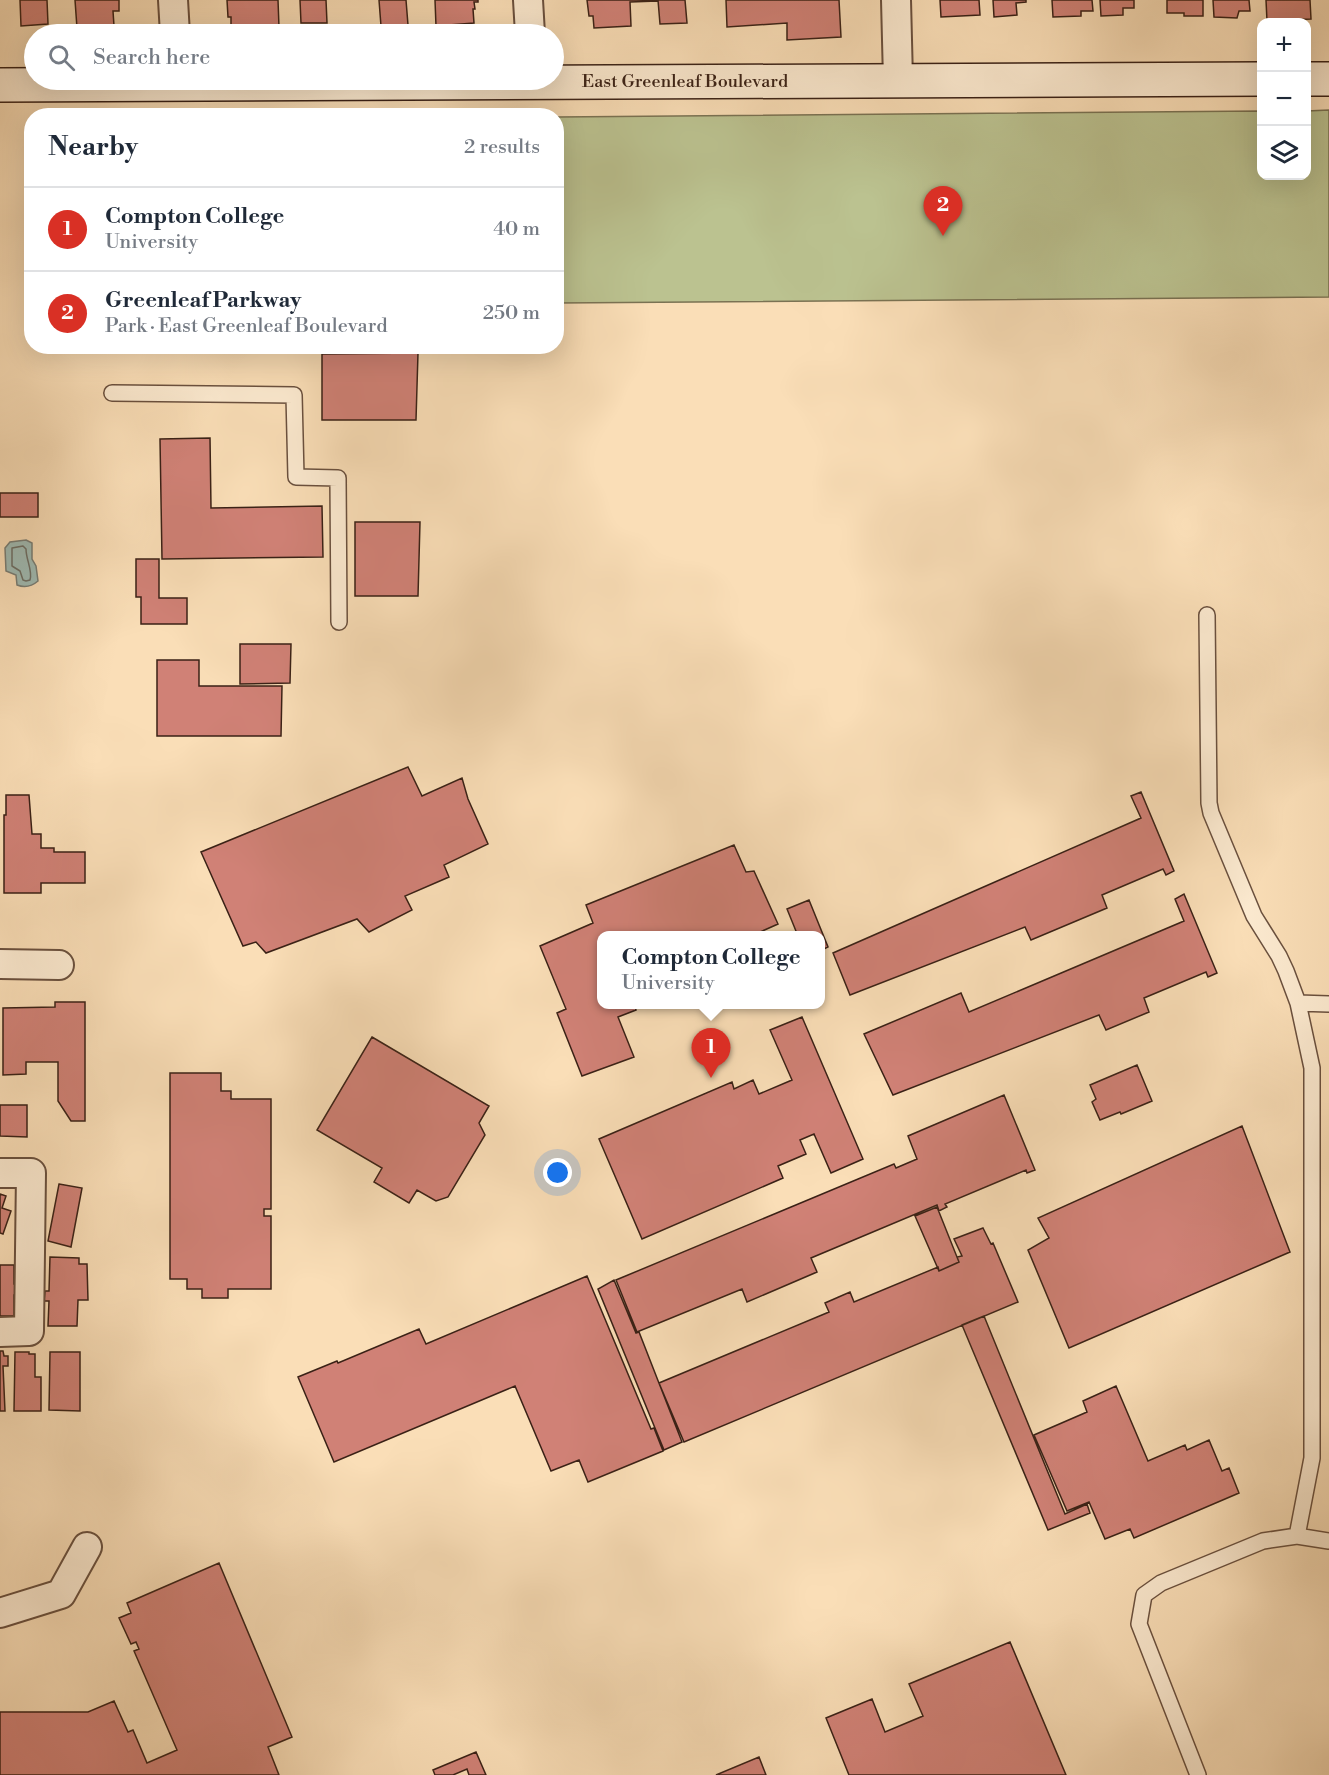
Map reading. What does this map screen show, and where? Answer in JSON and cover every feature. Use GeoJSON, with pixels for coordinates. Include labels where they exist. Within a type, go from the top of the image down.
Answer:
{"type":"FeatureCollection","features":[{"type":"Feature","properties":{"kind":"street"},"geometry":{"type":"LineString","coordinates":[[173,0],[174,24]]}},
{"type":"Feature","properties":{"kind":"street"},"geometry":{"type":"LineString","coordinates":[[528,0],[529,24]]}},
{"type":"Feature","properties":{"kind":"street"},"geometry":{"type":"LineString","coordinates":[[896,0],[898,80]]}},
{"type":"Feature","properties":{"kind":"street"},"geometry":{"type":"LineString","coordinates":[[1311,79],[1329,78]]}},
{"type":"Feature","properties":{"kind":"street","name":"East Greenleaf Boulevard"},"geometry":{"type":"LineString","coordinates":[[564,81],[1257,79]]}},
{"type":"Feature","properties":{"kind":"street","name":"East Greenleaf Boulevard"},"geometry":{"type":"LineString","coordinates":[[0,85],[24,85]]}},
{"type":"Feature","properties":{"kind":"street"},"geometry":{"type":"LineString","coordinates":[[0,964],[59,965]]}},
{"type":"Feature","properties":{"kind":"street"},"geometry":{"type":"LineString","coordinates":[[0,1173],[31,1173],[28,1331],[0,1332]]}},
{"type":"Feature","properties":{"kind":"street"},"geometry":{"type":"LineString","coordinates":[[0,1613],[61,1594],[87,1547]]}},
{"type":"Feature","properties":{"kind":"lane"},"geometry":{"type":"LineString","coordinates":[[112,393],[294,395],[296,477],[338,478],[339,622]]}},
{"type":"Feature","properties":{"kind":"lane"},"geometry":{"type":"LineString","coordinates":[[1207,615],[1211,813],[1254,916],[1279,956],[1298,1003],[1312,1068],[1312,1458],[1297,1536]]}},
{"type":"Feature","properties":{"kind":"lane"},"geometry":{"type":"LineString","coordinates":[[1298,1003],[1329,1004]]}},
{"type":"Feature","properties":{"kind":"lane"},"geometry":{"type":"LineString","coordinates":[[1198,1775],[1139,1624],[1144,1595],[1161,1583],[1263,1541],[1297,1536],[1329,1541]]}},
{"type":"Feature","properties":{"kind":"green space"},"geometry":{"type":"Polygon","coordinates":[[[1329,110],[1329,297],[564,303],[564,117],[1257,111],[1257,180],[1311,180],[1311,111],[1329,110]]]}},
{"type":"Feature","properties":{"kind":"water"},"geometry":{"type":"Polygon","coordinates":[[[26,540],[32,543],[32,559],[36,566],[38,581],[25,587],[17,585],[16,575],[6,571],[5,548],[10,542],[26,540]]]}},
{"type":"Feature","properties":{"kind":"building"},"geometry":{"type":"Polygon","coordinates":[[[20,0],[47,0],[48,24],[21,26],[20,0]]]}},
{"type":"Feature","properties":{"kind":"building"},"geometry":{"type":"Polygon","coordinates":[[[75,0],[119,0],[119,11],[113,11],[114,24],[77,24],[75,0]]]}},
{"type":"Feature","properties":{"kind":"building"},"geometry":{"type":"Polygon","coordinates":[[[227,0],[278,0],[279,24],[231,24],[231,17],[228,17],[227,0]]]}},
{"type":"Feature","properties":{"kind":"building"},"geometry":{"type":"Polygon","coordinates":[[[300,0],[326,0],[327,23],[301,23],[300,0]]]}},
{"type":"Feature","properties":{"kind":"building"},"geometry":{"type":"Polygon","coordinates":[[[379,0],[406,0],[408,24],[381,24],[379,0]]]}},
{"type":"Feature","properties":{"kind":"building"},"geometry":{"type":"Polygon","coordinates":[[[435,0],[478,0],[474,2],[474,23],[436,24],[435,0]]]}},
{"type":"Feature","properties":{"kind":"building"},"geometry":{"type":"Polygon","coordinates":[[[587,0],[657,1],[630,2],[631,26],[594,28],[593,16],[589,16],[587,0]]]}},
{"type":"Feature","properties":{"kind":"building"},"geometry":{"type":"Polygon","coordinates":[[[658,0],[685,0],[687,23],[660,24],[658,0]]]}},
{"type":"Feature","properties":{"kind":"building"},"geometry":{"type":"Polygon","coordinates":[[[726,0],[839,0],[841,37],[787,40],[787,23],[727,27],[726,0]]]}},
{"type":"Feature","properties":{"kind":"building"},"geometry":{"type":"Polygon","coordinates":[[[940,0],[979,0],[980,15],[941,17],[940,0]]]}},
{"type":"Feature","properties":{"kind":"building"},"geometry":{"type":"Polygon","coordinates":[[[993,0],[1026,0],[1026,2],[1016,3],[1017,15],[994,17],[993,0]]]}},
{"type":"Feature","properties":{"kind":"building"},"geometry":{"type":"Polygon","coordinates":[[[1052,0],[1092,0],[1093,11],[1081,11],[1081,16],[1053,17],[1052,0]]]}},
{"type":"Feature","properties":{"kind":"building"},"geometry":{"type":"Polygon","coordinates":[[[1100,0],[1134,0],[1134,8],[1123,8],[1123,15],[1101,16],[1100,0]]]}},
{"type":"Feature","properties":{"kind":"building"},"geometry":{"type":"Polygon","coordinates":[[[1167,0],[1203,0],[1203,16],[1167,13],[1167,0]]]}},
{"type":"Feature","properties":{"kind":"building"},"geometry":{"type":"Polygon","coordinates":[[[1213,0],[1249,0],[1250,11],[1239,11],[1237,18],[1214,17],[1213,0]]]}},
{"type":"Feature","properties":{"kind":"building"},"geometry":{"type":"Polygon","coordinates":[[[1266,0],[1310,0],[1311,18],[1267,18],[1266,0]]]}},
{"type":"Feature","properties":{"kind":"building"},"geometry":{"type":"Polygon","coordinates":[[[322,354],[418,354],[416,420],[322,420],[322,354]]]}},
{"type":"Feature","properties":{"kind":"building"},"geometry":{"type":"Polygon","coordinates":[[[210,438],[211,508],[322,506],[323,557],[162,559],[160,439],[210,438]]]}},
{"type":"Feature","properties":{"kind":"building"},"geometry":{"type":"Polygon","coordinates":[[[0,493],[38,493],[38,517],[0,517],[0,493]]]}},
{"type":"Feature","properties":{"kind":"building"},"geometry":{"type":"Polygon","coordinates":[[[355,522],[420,522],[418,596],[355,596],[355,522]]]}},
{"type":"Feature","properties":{"kind":"building"},"geometry":{"type":"Polygon","coordinates":[[[136,559],[159,559],[159,598],[187,598],[187,624],[141,624],[141,597],[136,597],[136,559]]]}},
{"type":"Feature","properties":{"kind":"building"},"geometry":{"type":"Polygon","coordinates":[[[240,644],[291,644],[290,683],[240,684],[240,644]]]}},
{"type":"Feature","properties":{"kind":"building"},"geometry":{"type":"Polygon","coordinates":[[[157,660],[199,660],[199,686],[282,686],[281,736],[157,736],[157,660]]]}},
{"type":"Feature","properties":{"kind":"building"},"geometry":{"type":"Polygon","coordinates":[[[408,767],[422,796],[462,778],[468,799],[488,844],[444,865],[449,877],[405,896],[412,910],[369,932],[357,919],[266,953],[256,942],[243,946],[201,852],[408,767]]]}},
{"type":"Feature","properties":{"kind":"building"},"geometry":{"type":"Polygon","coordinates":[[[1141,792],[1174,871],[1166,875],[1163,869],[1102,895],[1107,908],[1031,940],[1025,927],[850,995],[833,953],[1141,818],[1131,796],[1141,792]]]}},
{"type":"Feature","properties":{"kind":"building"},"geometry":{"type":"Polygon","coordinates":[[[6,795],[29,795],[32,834],[41,834],[41,848],[54,848],[54,852],[85,852],[85,883],[41,883],[41,893],[4,893],[6,795]]]}},
{"type":"Feature","properties":{"kind":"building"},"geometry":{"type":"Polygon","coordinates":[[[734,845],[746,872],[754,871],[778,924],[762,931],[597,931],[597,1009],[636,1009],[618,1017],[634,1057],[582,1076],[557,1013],[566,1009],[540,946],[593,923],[586,905],[734,845]]]}},
{"type":"Feature","properties":{"kind":"building"},"geometry":{"type":"Polygon","coordinates":[[[1184,894],[1217,973],[1208,977],[1206,972],[1144,998],[1149,1012],[1106,1030],[1099,1015],[893,1095],[864,1034],[961,993],[969,1012],[1184,921],[1175,899],[1184,894]]]}},
{"type":"Feature","properties":{"kind":"building"},"geometry":{"type":"Polygon","coordinates":[[[809,900],[822,931],[796,931],[787,909],[809,900]]]}},
{"type":"Feature","properties":{"kind":"building"},"geometry":{"type":"Polygon","coordinates":[[[55,1002],[85,1002],[85,1121],[71,1121],[58,1101],[58,1062],[26,1062],[26,1074],[3,1075],[3,1008],[55,1007],[55,1002]]]}},
{"type":"Feature","properties":{"kind":"building"},"geometry":{"type":"Polygon","coordinates":[[[802,1017],[863,1159],[831,1173],[814,1134],[800,1140],[806,1154],[778,1166],[783,1178],[642,1239],[599,1139],[732,1082],[734,1089],[753,1080],[759,1094],[792,1080],[770,1030],[802,1017]]]}},
{"type":"Feature","properties":{"kind":"building"},"geometry":{"type":"Polygon","coordinates":[[[372,1037],[489,1106],[479,1123],[485,1135],[448,1197],[436,1201],[417,1190],[409,1203],[374,1182],[382,1168],[317,1130],[372,1037]]]}},
{"type":"Feature","properties":{"kind":"building"},"geometry":{"type":"Polygon","coordinates":[[[1137,1065],[1152,1101],[1100,1120],[1092,1102],[1096,1099],[1090,1085],[1137,1065]]]}},
{"type":"Feature","properties":{"kind":"building"},"geometry":{"type":"Polygon","coordinates":[[[170,1073],[221,1073],[221,1091],[231,1091],[231,1099],[271,1099],[271,1209],[264,1209],[264,1216],[271,1216],[271,1289],[228,1289],[228,1298],[202,1298],[202,1289],[187,1289],[187,1279],[170,1279],[170,1073]]]}},
{"type":"Feature","properties":{"kind":"building"},"geometry":{"type":"Polygon","coordinates":[[[1004,1095],[1035,1170],[1027,1173],[1026,1170],[945,1204],[947,1207],[939,1211],[937,1205],[811,1258],[817,1272],[747,1302],[742,1289],[637,1332],[616,1280],[894,1164],[896,1168],[917,1159],[908,1136],[1004,1095]]]}},
{"type":"Feature","properties":{"kind":"building"},"geometry":{"type":"Polygon","coordinates":[[[0,1105],[27,1105],[27,1137],[0,1136],[0,1105]]]}},
{"type":"Feature","properties":{"kind":"building"},"geometry":{"type":"Polygon","coordinates":[[[1242,1126],[1290,1252],[1069,1348],[1028,1250],[1049,1238],[1038,1218],[1242,1126]]]}},
{"type":"Feature","properties":{"kind":"building"},"geometry":{"type":"Polygon","coordinates":[[[59,1184],[82,1188],[71,1247],[48,1241],[59,1184]]]}},
{"type":"Feature","properties":{"kind":"building"},"geometry":{"type":"Polygon","coordinates":[[[0,1194],[6,1196],[2,1208],[11,1211],[3,1234],[0,1233],[0,1194]]]}},
{"type":"Feature","properties":{"kind":"building"},"geometry":{"type":"Polygon","coordinates":[[[937,1207],[959,1262],[939,1271],[915,1216],[937,1207]]]}},
{"type":"Feature","properties":{"kind":"building"},"geometry":{"type":"Polygon","coordinates":[[[983,1228],[991,1244],[993,1243],[1018,1302],[684,1442],[659,1383],[829,1312],[825,1303],[850,1292],[854,1302],[938,1267],[939,1271],[959,1262],[957,1257],[962,1256],[954,1239],[983,1228]]]}},
{"type":"Feature","properties":{"kind":"building"},"geometry":{"type":"Polygon","coordinates":[[[50,1257],[79,1258],[79,1264],[87,1264],[88,1300],[78,1300],[77,1326],[48,1326],[49,1301],[44,1301],[45,1291],[49,1291],[50,1257]]]}},
{"type":"Feature","properties":{"kind":"building"},"geometry":{"type":"Polygon","coordinates":[[[0,1265],[14,1265],[14,1284],[17,1284],[17,1295],[14,1295],[14,1316],[0,1316],[0,1265]]]}},
{"type":"Feature","properties":{"kind":"building"},"geometry":{"type":"Polygon","coordinates":[[[587,1276],[651,1429],[654,1428],[663,1451],[588,1482],[579,1460],[551,1471],[515,1386],[334,1462],[298,1377],[419,1329],[426,1344],[587,1276]]]}},
{"type":"Feature","properties":{"kind":"building"},"geometry":{"type":"Polygon","coordinates":[[[614,1280],[636,1333],[639,1332],[682,1442],[664,1450],[598,1289],[614,1280]]]}},
{"type":"Feature","properties":{"kind":"building"},"geometry":{"type":"Polygon","coordinates":[[[984,1316],[1065,1514],[1087,1504],[1090,1513],[1048,1530],[962,1325],[984,1316]]]}},
{"type":"Feature","properties":{"kind":"building"},"geometry":{"type":"Polygon","coordinates":[[[0,1351],[3,1351],[4,1356],[8,1356],[8,1366],[3,1366],[5,1411],[0,1411],[0,1351]]]}},
{"type":"Feature","properties":{"kind":"building"},"geometry":{"type":"Polygon","coordinates":[[[15,1352],[35,1354],[35,1377],[41,1377],[41,1411],[14,1411],[15,1352]]]}},
{"type":"Feature","properties":{"kind":"building"},"geometry":{"type":"Polygon","coordinates":[[[50,1352],[80,1352],[80,1411],[49,1410],[50,1352]]]}},
{"type":"Feature","properties":{"kind":"building"},"geometry":{"type":"Polygon","coordinates":[[[1116,1386],[1148,1461],[1185,1445],[1187,1450],[1209,1440],[1222,1471],[1229,1468],[1239,1493],[1134,1538],[1130,1529],[1105,1539],[1089,1502],[1067,1511],[1034,1435],[1087,1412],[1083,1401],[1116,1386]]]}},
{"type":"Feature","properties":{"kind":"building"},"geometry":{"type":"Polygon","coordinates":[[[219,1563],[292,1737],[268,1747],[279,1775],[0,1775],[0,1712],[88,1712],[114,1701],[128,1732],[133,1730],[147,1763],[177,1750],[134,1651],[139,1649],[136,1642],[131,1644],[119,1618],[131,1613],[127,1603],[219,1563]]]}},
{"type":"Feature","properties":{"kind":"building"},"geometry":{"type":"Polygon","coordinates":[[[1010,1642],[1066,1775],[849,1775],[826,1718],[872,1699],[885,1732],[923,1716],[909,1684],[1010,1642]]]}},
{"type":"Feature","properties":{"kind":"building"},"geometry":{"type":"Polygon","coordinates":[[[476,1752],[486,1775],[469,1775],[467,1769],[453,1775],[435,1775],[433,1770],[476,1752]]]}},
{"type":"Feature","properties":{"kind":"building"},"geometry":{"type":"Polygon","coordinates":[[[759,1757],[766,1775],[716,1775],[759,1757]]]}},
{"type":"Feature","properties":{"kind":"place","name":"Greenleaf Parkway"},"geometry":{"type":"Point","coordinates":[943,236]}},
{"type":"Feature","properties":{"kind":"place","name":"Compton College"},"geometry":{"type":"Point","coordinates":[711,1078]}}]}
